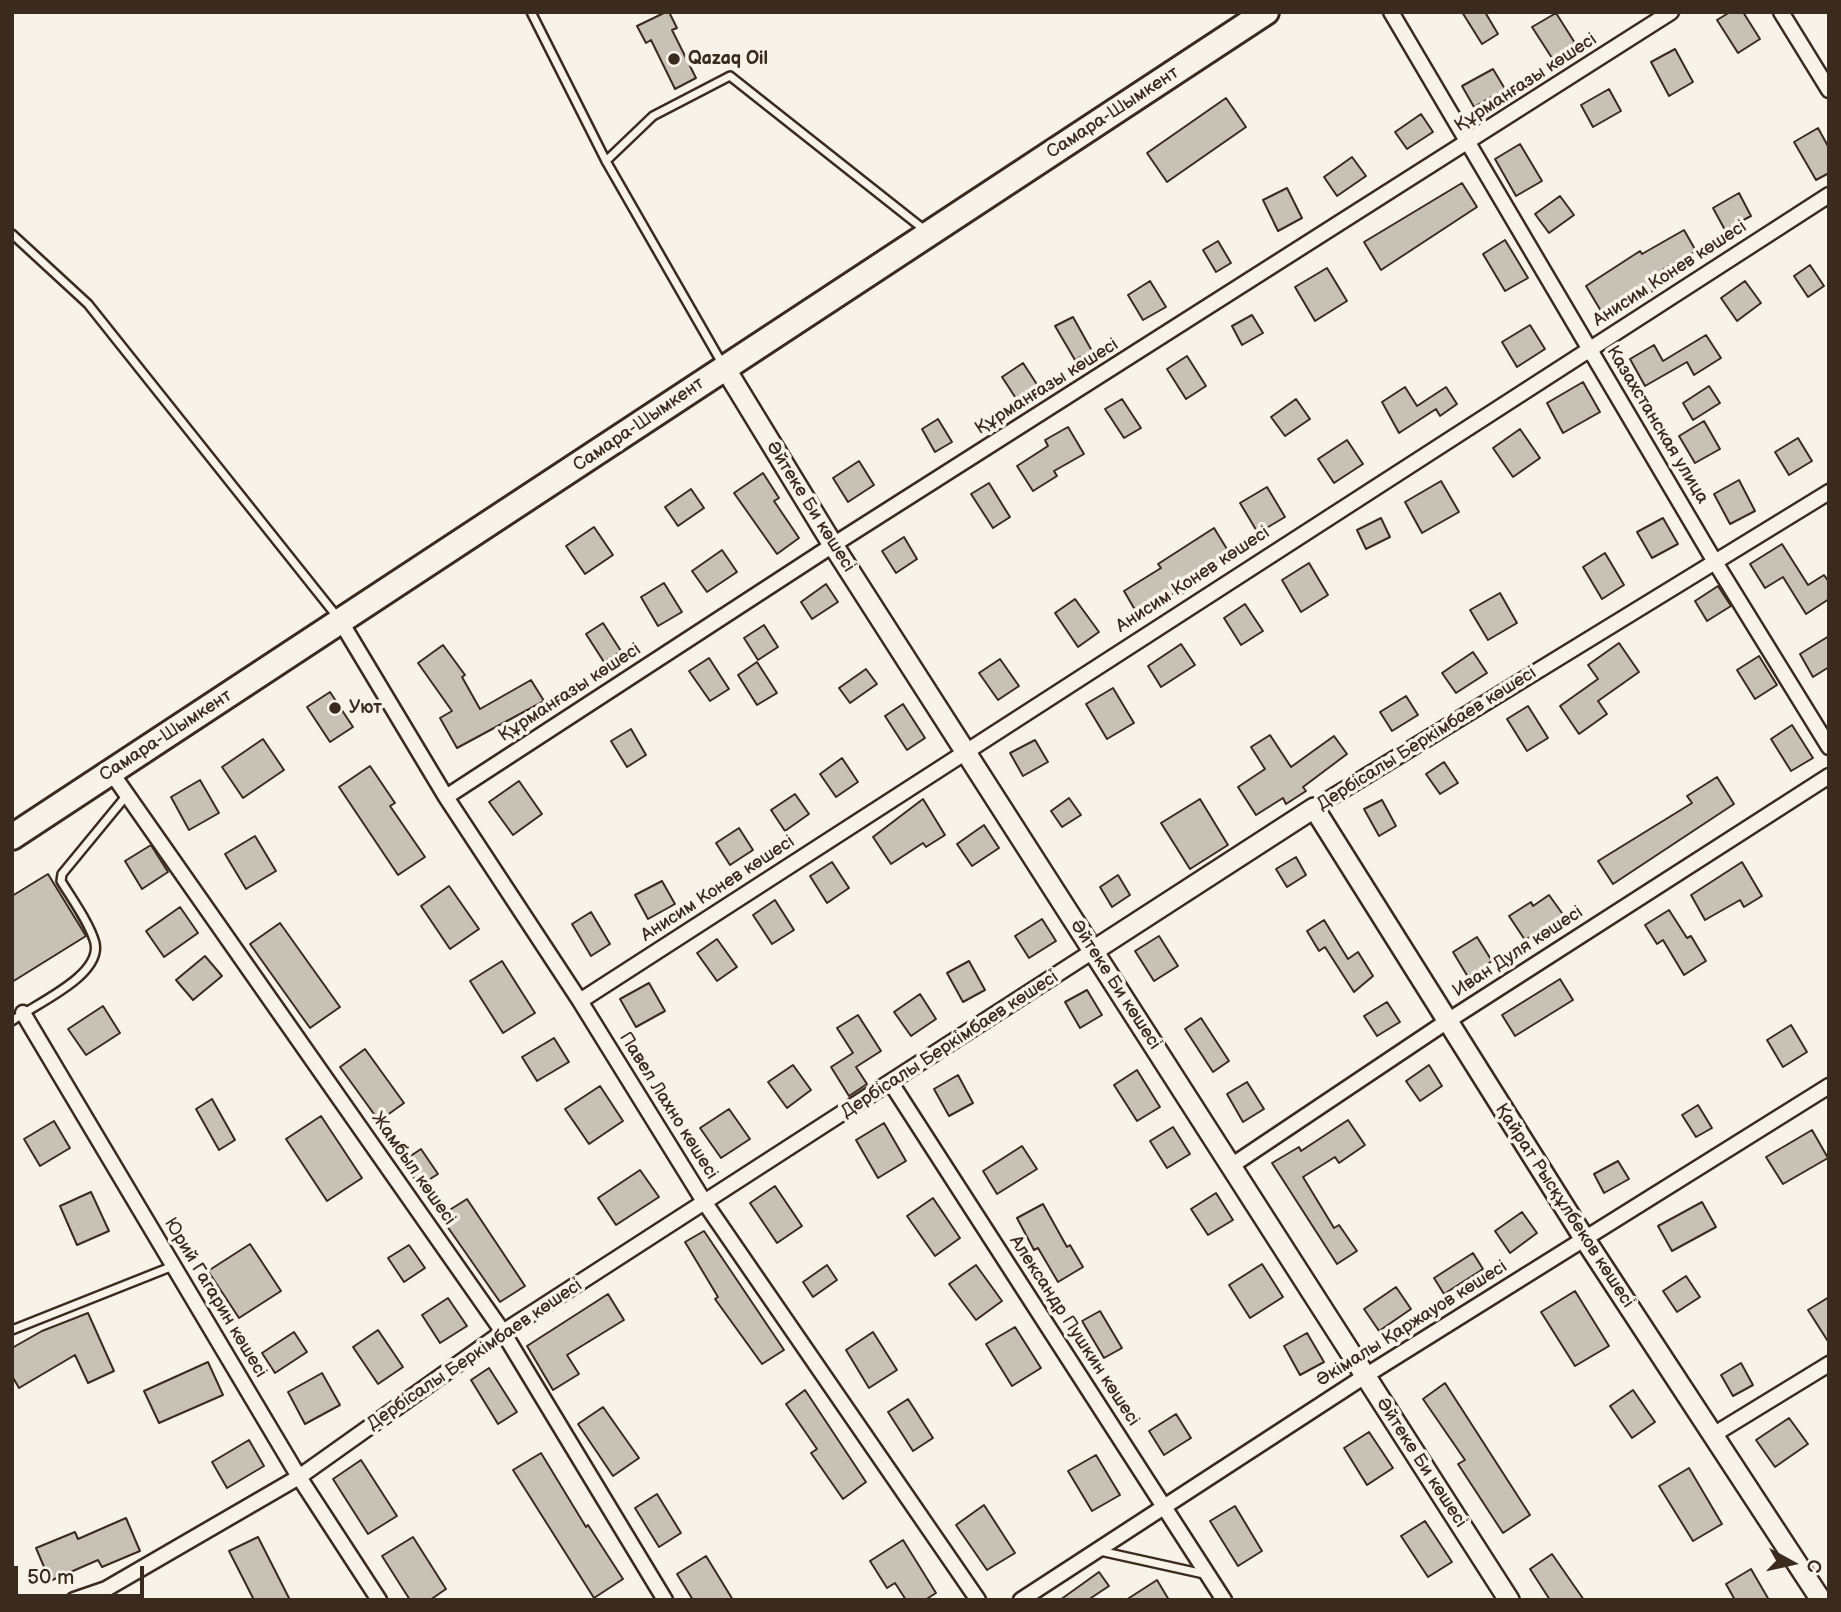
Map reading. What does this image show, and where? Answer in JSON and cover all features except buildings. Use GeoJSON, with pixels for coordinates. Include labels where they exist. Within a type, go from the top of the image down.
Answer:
{"type":"FeatureCollection","features":[{"type":"Feature","properties":{"kind":"highway","name":"Самара-Шымкент"},"geometry":{"type":"LineString","coordinates":[[12,837],[1266,12]]}},
{"type":"Feature","properties":{"kind":"main road","name":"Әйтеке Би көшесі"},"geometry":{"type":"LineString","coordinates":[[725,368],[833,545],[1509,1600]]}},
{"type":"Feature","properties":{"kind":"main road","name":"Дербісалы Беркімбаев көшесі"},"geometry":{"type":"LineString","coordinates":[[1093,951],[1314,808]]}},
{"type":"Feature","properties":{"kind":"main road","name":"Қайрат Рысқұлбеков көшесі"},"geometry":{"type":"LineString","coordinates":[[1314,808],[1584,1238],[1821,1600]]}},
{"type":"Feature","properties":{"kind":"street","name":"Казахстанская улица"},"geometry":{"type":"LineString","coordinates":[[1391,12],[1715,562],[1829,747]]}},
{"type":"Feature","properties":{"kind":"street","name":"Құрманғазы көшесі"},"geometry":{"type":"LineString","coordinates":[[446,797],[833,545],[1468,144],[1671,12]]}},
{"type":"Feature","properties":{"kind":"street"},"geometry":{"type":"LineString","coordinates":[[1780,12],[1829,90]]}},
{"type":"Feature","properties":{"kind":"street","name":"Анисим Конев көшесі"},"geometry":{"type":"LineString","coordinates":[[580,1001],[1829,195]]}},
{"type":"Feature","properties":{"kind":"street","name":"Дербісалы Беркімбаев көшесі"},"geometry":{"type":"LineString","coordinates":[[1314,808],[1829,492]]}},
{"type":"Feature","properties":{"kind":"street","name":"Павел Лахно көшесі"},"geometry":{"type":"LineString","coordinates":[[341,622],[446,797],[580,1001],[705,1203],[978,1600]]}},
{"type":"Feature","properties":{"kind":"street","name":"Жамбыл көшесі"},"geometry":{"type":"LineString","coordinates":[[111,772],[503,1332],[665,1600]]}},
{"type":"Feature","properties":{"kind":"street","name":"Иван Дуля көшесі"},"geometry":{"type":"LineString","coordinates":[[1231,1166],[1446,1021],[1829,776]]}},
{"type":"Feature","properties":{"kind":"street","name":"Дербісалы Беркімбаев көшесі"},"geometry":{"type":"LineString","coordinates":[[74,1600],[106,1589],[299,1477],[503,1332],[1093,951]]}},
{"type":"Feature","properties":{"kind":"street","name":"Юрий Гагарин көшесі"},"geometry":{"type":"LineString","coordinates":[[18,1017],[174,1265],[299,1477],[379,1600]]}},
{"type":"Feature","properties":{"kind":"street","name":"Александр Пушкин көшесі"},"geometry":{"type":"LineString","coordinates":[[891,1083],[1224,1600]]}},
{"type":"Feature","properties":{"kind":"street","name":"Әкімалы Қаржауов көшесі"},"geometry":{"type":"LineString","coordinates":[[1021,1600],[1365,1376],[1829,1086]]}},
{"type":"Feature","properties":{"kind":"street"},"geometry":{"type":"LineString","coordinates":[[1713,1435],[1829,1364]]}},
{"type":"Feature","properties":{"kind":"lane"},"geometry":{"type":"LineString","coordinates":[[531,12],[606,161],[725,368]]}},
{"type":"Feature","properties":{"kind":"lane"},"geometry":{"type":"LineString","coordinates":[[606,161],[653,116],[730,76],[929,233]]}},
{"type":"Feature","properties":{"kind":"lane"},"geometry":{"type":"LineString","coordinates":[[12,234],[88,304],[341,622]]}},
{"type":"Feature","properties":{"kind":"lane"},"geometry":{"type":"LineString","coordinates":[[18,1017],[85,974],[93,960],[95,942],[61,881],[62,874],[127,795]]}},
{"type":"Feature","properties":{"kind":"lane"},"geometry":{"type":"LineString","coordinates":[[12,1330],[174,1265]]}},
{"type":"Feature","properties":{"kind":"lane"},"geometry":{"type":"LineString","coordinates":[[1097,1550],[1209,1575]]}},
{"type":"Feature","properties":{"kind":"place","name":"Qazaq Oil"},"geometry":{"type":"Point","coordinates":[674,59]}},
{"type":"Feature","properties":{"kind":"place","name":"Уют"},"geometry":{"type":"Point","coordinates":[335,708]}}]}
